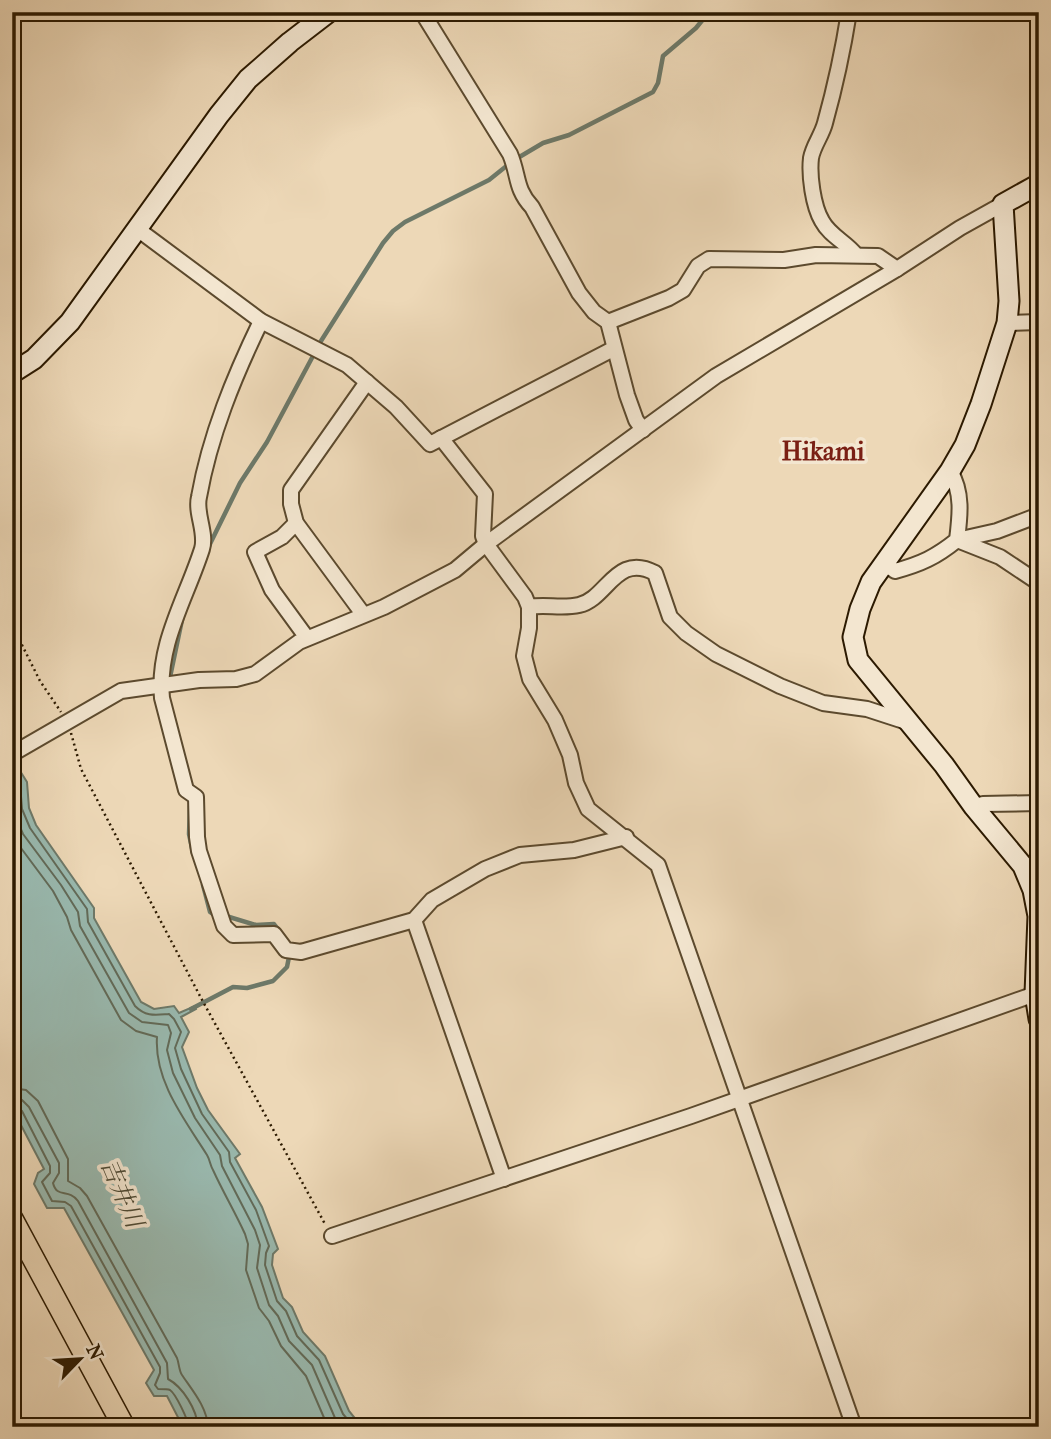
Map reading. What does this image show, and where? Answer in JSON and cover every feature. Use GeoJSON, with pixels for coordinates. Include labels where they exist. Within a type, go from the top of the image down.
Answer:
{"type":"FeatureCollection","features":[{"type":"Feature","properties":{"kind":"main road"},"geometry":{"type":"LineString","coordinates":[[12,373],[34,359],[70,322],[102,281],[136,228],[248,79],[330,12]]}},
{"type":"Feature","properties":{"kind":"main road"},"geometry":{"type":"LineString","coordinates":[[1039,184],[1003,204],[1009,301],[1007,323],[965,445],[950,471],[871,582],[853,637],[858,660],[1023,866],[1033,890],[1038,916],[1035,994],[1039,1019]]}},
{"type":"Feature","properties":{"kind":"main road"},"geometry":{"type":"LineString","coordinates":[[12,1219],[124,1427]]}},
{"type":"Feature","properties":{"kind":"street"},"geometry":{"type":"LineString","coordinates":[[422,12],[510,154],[515,167],[517,186],[532,207],[579,293],[594,312],[608,322],[613,349],[636,420],[643,430]]}},
{"type":"Feature","properties":{"kind":"street"},"geometry":{"type":"LineString","coordinates":[[849,12],[825,126],[811,158],[813,197],[821,221],[856,255]]}},
{"type":"Feature","properties":{"kind":"street"},"geometry":{"type":"LineString","coordinates":[[12,754],[121,691],[236,679],[255,674],[307,638],[384,607],[455,570],[486,544],[716,376],[1003,204]]}},
{"type":"Feature","properties":{"kind":"street"},"geometry":{"type":"LineString","coordinates":[[136,228],[261,321],[347,365],[396,407],[430,444],[613,349]]}},
{"type":"Feature","properties":{"kind":"street"},"geometry":{"type":"LineString","coordinates":[[608,322],[669,299],[682,290],[698,266],[709,259],[784,260],[816,255],[878,256],[897,269]]}},
{"type":"Feature","properties":{"kind":"street"},"geometry":{"type":"LineString","coordinates":[[261,321],[237,371],[205,467],[198,501],[203,546],[173,623],[161,685],[186,790],[196,797],[199,851],[224,926],[233,935],[274,934],[286,950],[301,952],[414,919],[432,900],[485,869],[520,855],[574,850],[626,837]]}},
{"type":"Feature","properties":{"kind":"street"},"geometry":{"type":"LineString","coordinates":[[1007,323],[1039,322]]}},
{"type":"Feature","properties":{"kind":"street"},"geometry":{"type":"LineString","coordinates":[[363,614],[296,523],[291,490],[367,382]]}},
{"type":"Feature","properties":{"kind":"street"},"geometry":{"type":"LineString","coordinates":[[441,438],[485,494],[483,536],[529,607],[529,628],[524,656],[530,679],[555,720],[570,755],[576,783],[588,809],[658,865],[854,1427]]}},
{"type":"Feature","properties":{"kind":"street"},"geometry":{"type":"LineString","coordinates":[[950,471],[958,485],[960,519],[957,540]]}},
{"type":"Feature","properties":{"kind":"street"},"geometry":{"type":"LineString","coordinates":[[883,562],[895,570],[912,566],[937,556],[957,540],[997,531],[1039,514]]}},
{"type":"Feature","properties":{"kind":"street"},"geometry":{"type":"LineString","coordinates":[[296,523],[282,537],[255,552],[272,590],[307,638]]}},
{"type":"Feature","properties":{"kind":"street"},"geometry":{"type":"LineString","coordinates":[[957,540],[1000,557],[1039,583]]}},
{"type":"Feature","properties":{"kind":"street"},"geometry":{"type":"LineString","coordinates":[[529,607],[583,605],[616,576],[632,567],[644,567],[655,573],[670,617],[686,633],[716,654],[780,686],[823,703],[867,709],[910,723]]}},
{"type":"Feature","properties":{"kind":"street"},"geometry":{"type":"LineString","coordinates":[[974,807],[983,804],[1039,803]]}},
{"type":"Feature","properties":{"kind":"street"},"geometry":{"type":"LineString","coordinates":[[414,919],[504,1178]]}},
{"type":"Feature","properties":{"kind":"street"},"geometry":{"type":"LineString","coordinates":[[331,1236],[740,1098],[1035,994]]}},
{"type":"Feature","properties":{"kind":"path"},"geometry":{"type":"LineString","coordinates":[[12,625],[63,724],[81,769],[201,998],[331,1236]]}},
{"type":"Feature","properties":{"kind":"water","name":"吉井川"},"geometry":{"type":"Polygon","coordinates":[[[12,758],[27,782],[29,808],[36,825],[94,908],[94,918],[141,1002],[154,1009],[174,1006],[179,1013],[195,1006],[196,1009],[181,1017],[189,1032],[182,1047],[197,1088],[208,1110],[240,1154],[235,1158],[262,1207],[278,1249],[273,1254],[272,1265],[283,1298],[292,1307],[303,1332],[325,1356],[349,1411],[362,1427],[183,1427],[167,1396],[154,1396],[146,1383],[154,1370],[64,1208],[47,1208],[34,1184],[38,1173],[44,1169],[12,1108],[12,758]]]}},
{"type":"Feature","properties":{"kind":"waterway"},"geometry":{"type":"LineString","coordinates":[[516,159],[543,143],[569,135],[653,92],[658,83],[663,56],[696,28],[709,12]]}},
{"type":"Feature","properties":{"kind":"waterway"},"geometry":{"type":"LineString","coordinates":[[208,548],[240,483],[267,442],[321,341],[383,243],[405,222],[489,180],[509,164]]}},
{"type":"Feature","properties":{"kind":"waterway"},"geometry":{"type":"LineString","coordinates":[[169,682],[183,615]]}},
{"type":"Feature","properties":{"kind":"waterway"},"geometry":{"type":"LineString","coordinates":[[190,806],[189,834],[193,853]]}},
{"type":"Feature","properties":{"kind":"waterway"},"geometry":{"type":"LineString","coordinates":[[203,885],[210,912],[217,917],[226,916],[256,925],[274,924],[287,941]]}},
{"type":"Feature","properties":{"kind":"waterway"},"geometry":{"type":"LineString","coordinates":[[191,1009],[233,987],[247,988],[273,981],[287,967],[290,952]]}},
{"type":"Feature","properties":{"kind":"district","name":"Hikami"},"geometry":{"type":"Point","coordinates":[823,451]}}]}
